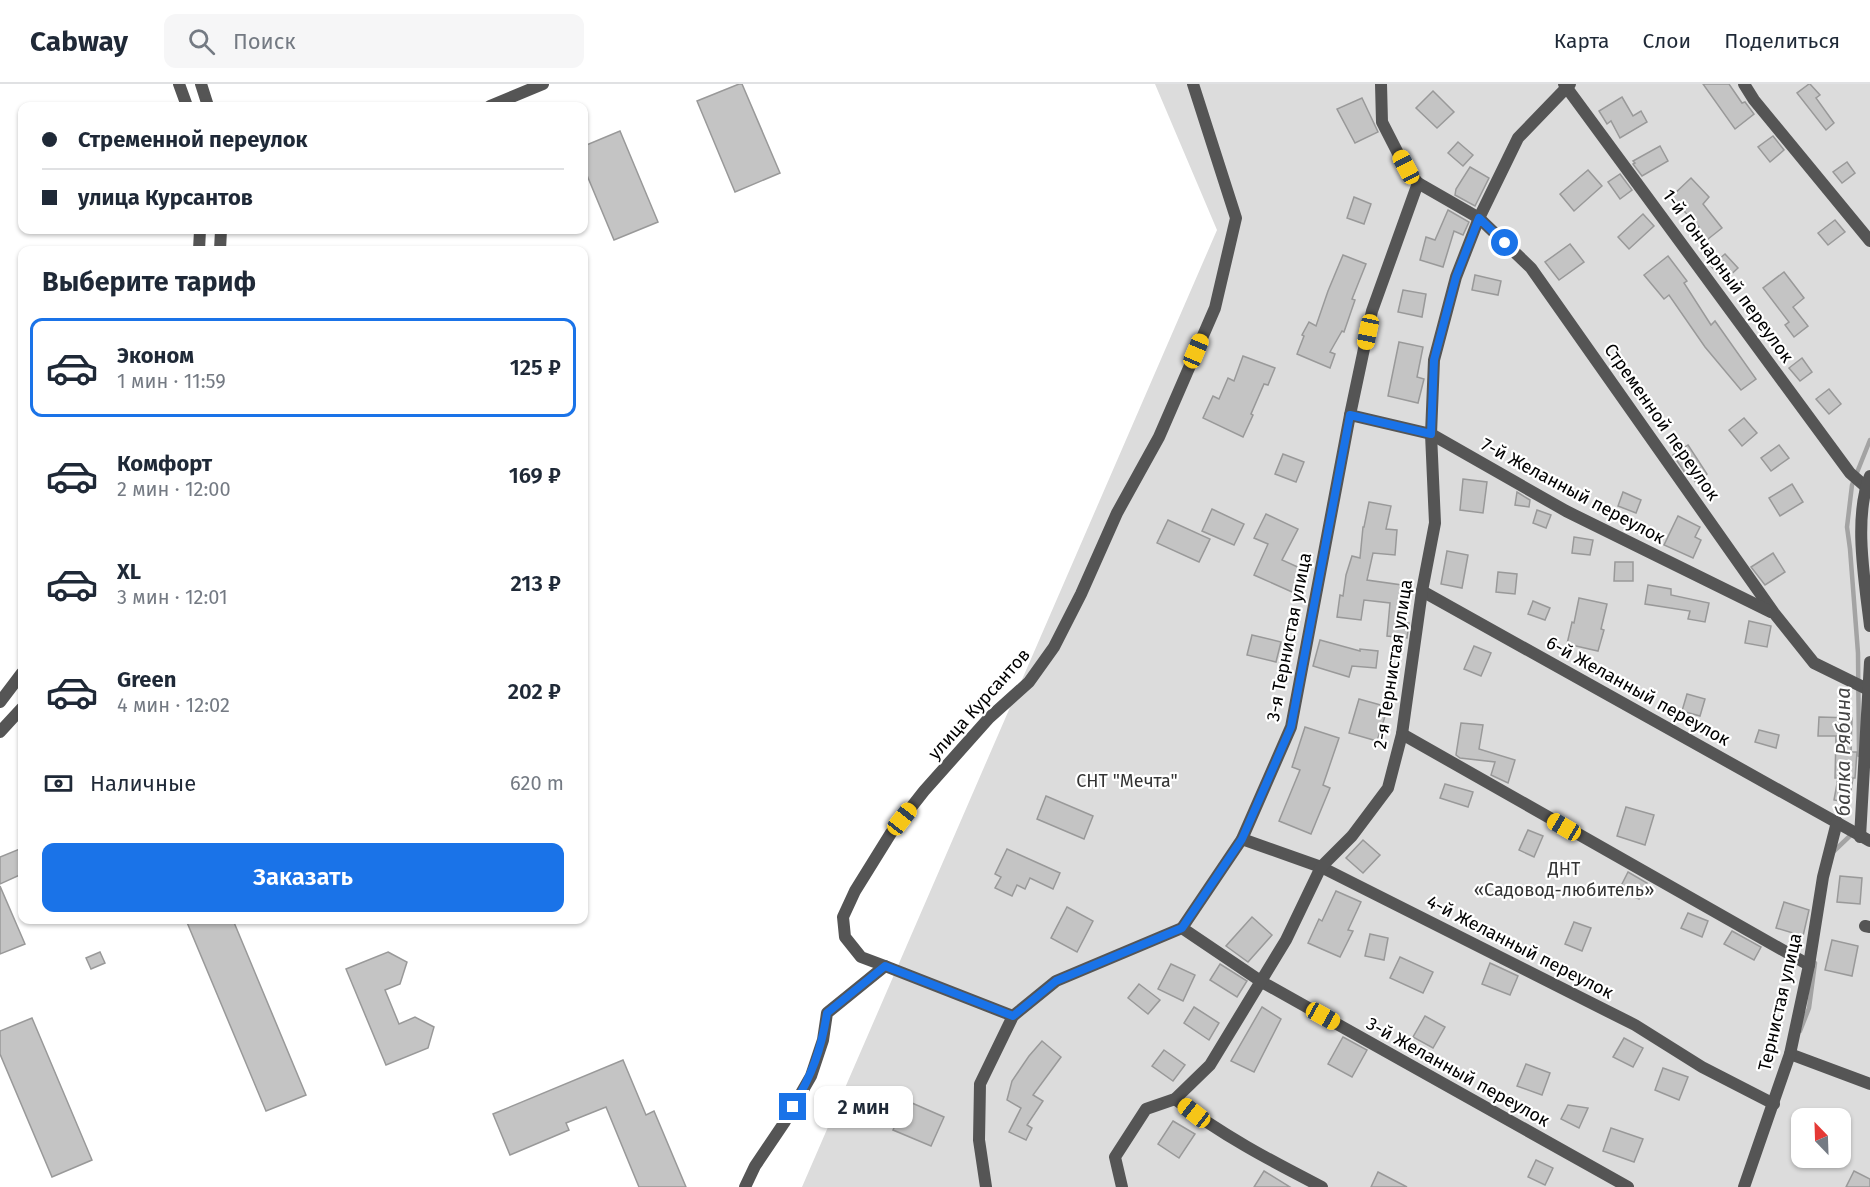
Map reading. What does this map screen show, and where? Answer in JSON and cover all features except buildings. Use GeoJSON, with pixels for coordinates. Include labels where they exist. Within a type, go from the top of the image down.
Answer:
{"type":"FeatureCollection","features":[{"type":"Feature","properties":{"kind":"street"},"geometry":{"type":"LineString","coordinates":[[178,84],[185,102]]}},
{"type":"Feature","properties":{"kind":"street"},"geometry":{"type":"LineString","coordinates":[[201,84],[207,102]]}},
{"type":"Feature","properties":{"kind":"street"},"geometry":{"type":"LineString","coordinates":[[500,102],[543,84]]}},
{"type":"Feature","properties":{"kind":"street","name":"улица Курсантов"},"geometry":{"type":"LineString","coordinates":[[1013,1016],[861,957],[845,937],[843,917],[855,891],[891,834],[924,791],[989,718],[1029,682],[1054,647],[1081,594],[1117,513],[1159,437],[1215,308],[1236,218],[1192,84]]}},
{"type":"Feature","properties":{"kind":"street"},"geometry":{"type":"LineString","coordinates":[[1381,84],[1382,123],[1406,167],[1418,183]]}},
{"type":"Feature","properties":{"kind":"street"},"geometry":{"type":"LineString","coordinates":[[1744,84],[1754,100],[1870,241]]}},
{"type":"Feature","properties":{"kind":"street","name":"2-я Тернистая улица"},"geometry":{"type":"LineString","coordinates":[[1122,1187],[1115,1157],[1146,1109],[1175,1099],[1210,1065],[1286,940],[1321,867],[1352,836],[1388,789],[1402,734],[1422,591],[1435,523],[1431,434],[1434,360],[1456,277],[1479,218],[1518,138],[1566,85]]}},
{"type":"Feature","properties":{"kind":"street","name":"1-й Гончарный переулок"},"geometry":{"type":"LineString","coordinates":[[1566,85],[1843,463],[1850,472],[1868,482]]}},
{"type":"Feature","properties":{"kind":"street","name":"Стременной переулок"},"geometry":{"type":"LineString","coordinates":[[1418,183],[1479,218],[1531,268],[1774,613],[1814,663],[1869,688]]}},
{"type":"Feature","properties":{"kind":"street","name":"3-я Тернистая улица"},"geometry":{"type":"LineString","coordinates":[[1182,928],[1242,839],[1291,727],[1372,311],[1418,183]]}},
{"type":"Feature","properties":{"kind":"street","name":"7-й Желанный переулок"},"geometry":{"type":"LineString","coordinates":[[1350,415],[1431,434],[1566,511],[1774,613]]}},
{"type":"Feature","properties":{"kind":"street"},"geometry":{"type":"LineString","coordinates":[[1868,482],[1861,526],[1870,626]]}},
{"type":"Feature","properties":{"kind":"street","name":"6-й Желанный переулок"},"geometry":{"type":"LineString","coordinates":[[1422,591],[1865,839]]}},
{"type":"Feature","properties":{"kind":"street"},"geometry":{"type":"LineString","coordinates":[[1865,839],[1870,662]]}},
{"type":"Feature","properties":{"kind":"street"},"geometry":{"type":"LineString","coordinates":[[0,702],[18,679]]}},
{"type":"Feature","properties":{"kind":"street"},"geometry":{"type":"LineString","coordinates":[[0,732],[18,712]]}},
{"type":"Feature","properties":{"kind":"street"},"geometry":{"type":"LineString","coordinates":[[1402,734],[1809,965]]}},
{"type":"Feature","properties":{"kind":"street","name":"Тернистая улица"},"geometry":{"type":"LineString","coordinates":[[1744,1187],[1790,1054],[1809,965],[1822,877],[1837,822]]}},
{"type":"Feature","properties":{"kind":"street","name":"4-й Желанный переулок"},"geometry":{"type":"LineString","coordinates":[[1242,839],[1321,867],[1635,1025],[1702,1067],[1774,1104]]}},
{"type":"Feature","properties":{"kind":"street"},"geometry":{"type":"LineString","coordinates":[[986,1187],[979,1140],[980,1084],[1013,1016],[1056,981],[1182,928]]}},
{"type":"Feature","properties":{"kind":"street","name":"3-й Желанный переулок"},"geometry":{"type":"LineString","coordinates":[[1182,928],[1262,982],[1628,1187]]}},
{"type":"Feature","properties":{"kind":"street"},"geometry":{"type":"LineString","coordinates":[[746,1187],[755,1166],[784,1123],[811,1076],[823,1040],[827,1013],[885,966]]}},
{"type":"Feature","properties":{"kind":"street"},"geometry":{"type":"LineString","coordinates":[[1790,1054],[1870,1084]]}},
{"type":"Feature","properties":{"kind":"street"},"geometry":{"type":"LineString","coordinates":[[1175,1099],[1261,1155],[1322,1187]]}},
{"type":"Feature","properties":{"kind":"green space","name":"ДНТ «Садовод-любитель»"},"geometry":{"type":"Polygon","coordinates":[[[1155,84],[1870,84],[1870,1187],[802,1187],[1217,230],[1155,84]]]}},
{"type":"Feature","properties":{"kind":"waterway","name":"балка Рябина"},"geometry":{"type":"LineString","coordinates":[[1859,755],[1858,653],[1847,527],[1852,485],[1870,440]]}},
{"type":"Feature","properties":{"kind":"waterway","name":"балка Рябина"},"geometry":{"type":"LineString","coordinates":[[1833,852],[1853,833]]}},
{"type":"Feature","properties":{"kind":"waterway","name":"балка Рябина"},"geometry":{"type":"LineString","coordinates":[[1800,1031],[1809,1008],[1815,963]]}},
{"type":"Feature","properties":{"kind":"route"},"geometry":{"type":"LineString","coordinates":[[793,1107],[811,1076],[823,1040],[827,1013],[885,966],[1013,1016],[1056,981],[1182,928],[1242,839],[1291,727],[1350,415],[1431,434],[1434,360],[1456,277],[1479,218],[1505,243]]}},
{"type":"Feature","properties":{"kind":"park label","name":"СНТ \"Мечта\""},"geometry":{"type":"Point","coordinates":[1127,781]}}]}
